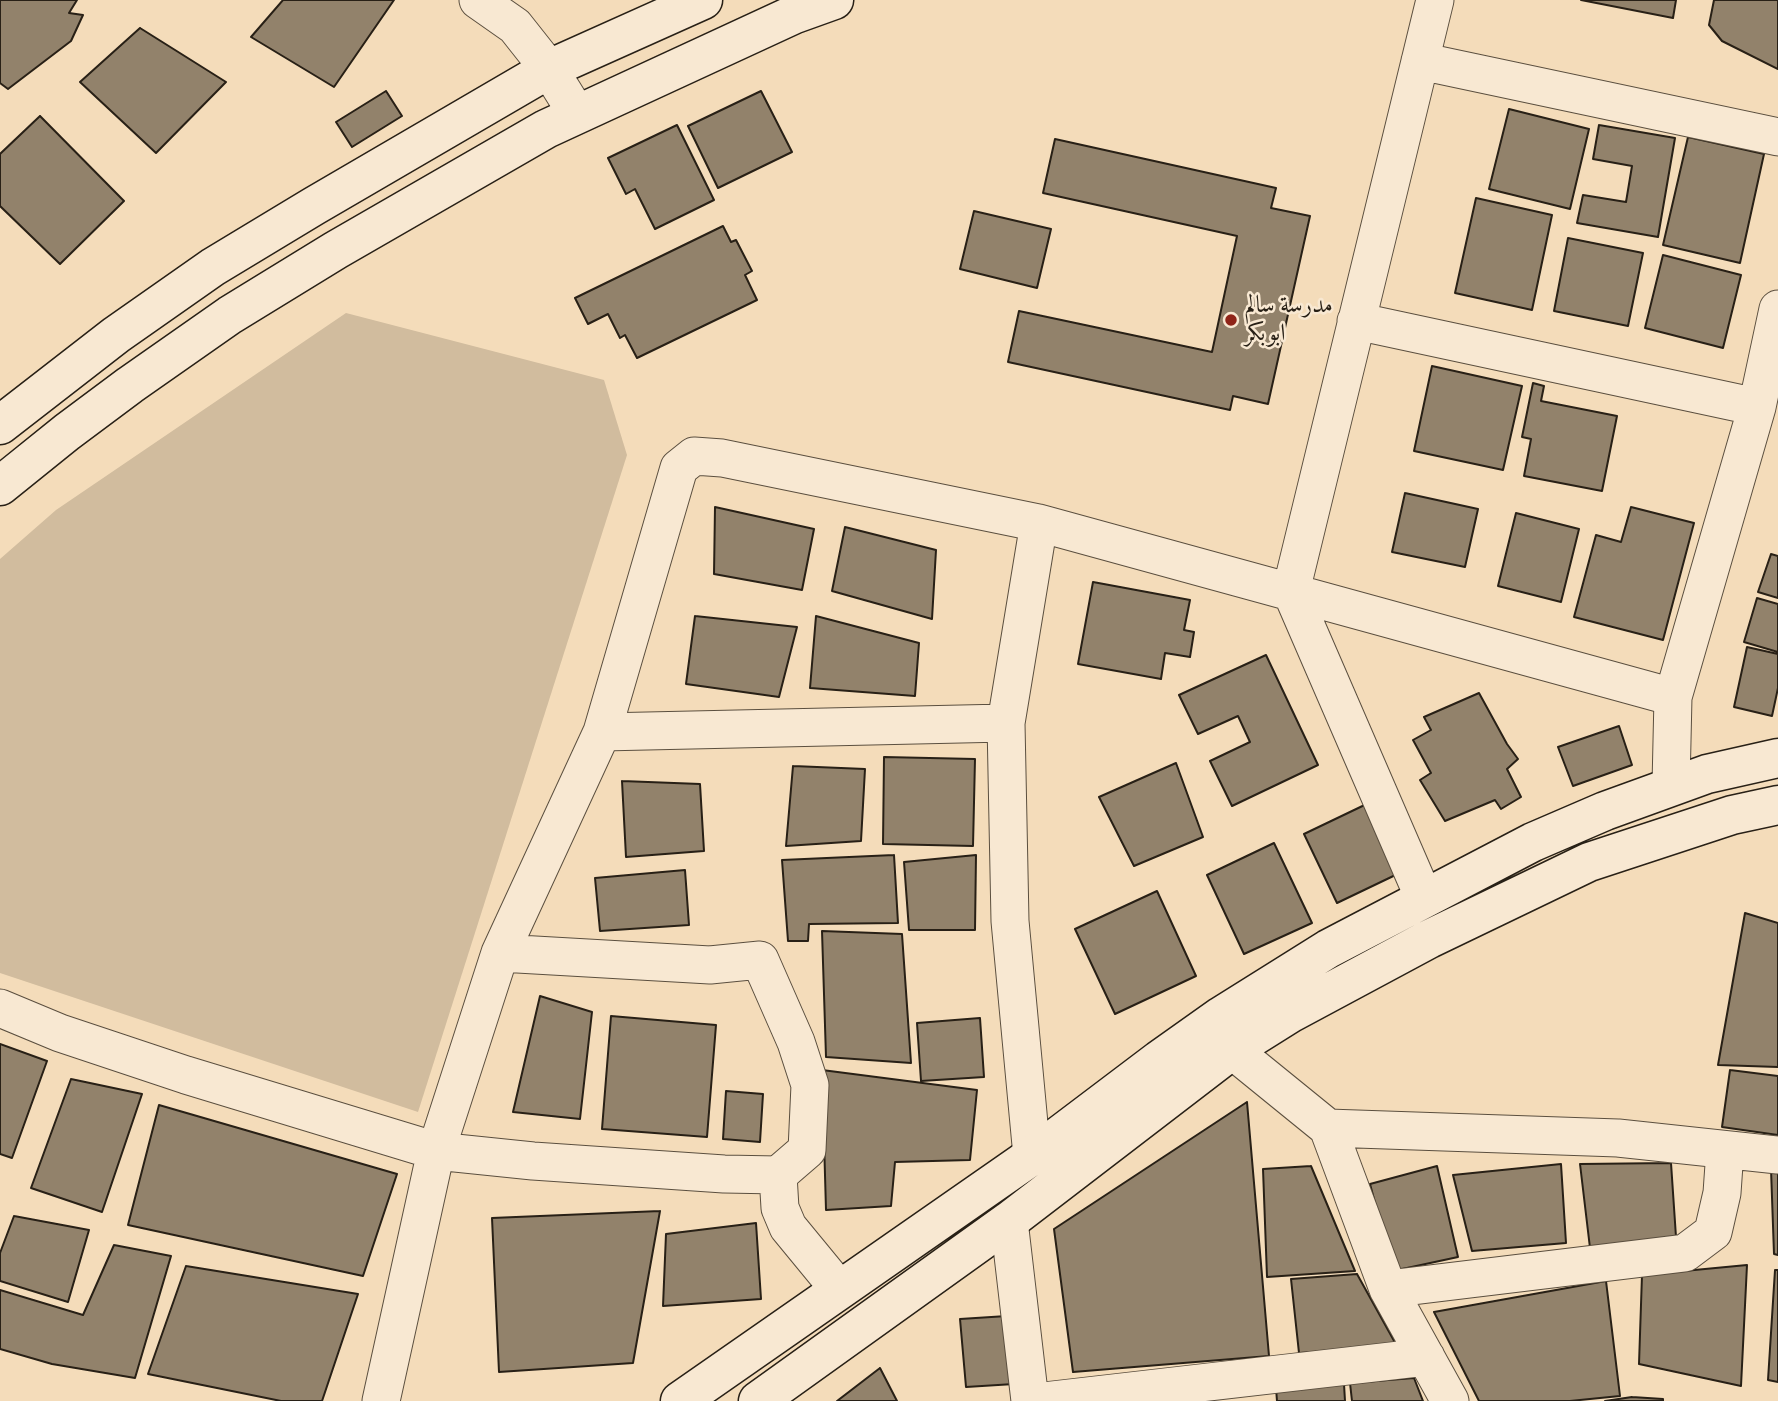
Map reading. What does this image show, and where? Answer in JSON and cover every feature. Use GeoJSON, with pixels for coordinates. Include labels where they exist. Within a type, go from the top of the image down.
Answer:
{"type":"FeatureCollection","features":[{"type":"Feature","properties":{"kind":"street"},"geometry":{"type":"LineString","coordinates":[[478,0],[515,26],[549,69],[577,114]]}},
{"type":"Feature","properties":{"kind":"street"},"geometry":{"type":"LineString","coordinates":[[3,418],[213,267],[549,69],[704,0]]}},
{"type":"Feature","properties":{"kind":"street"},"geometry":{"type":"LineString","coordinates":[[0,486],[67,432],[230,316],[348,244],[577,114],[795,14],[835,0]]}},
{"type":"Feature","properties":{"kind":"street"},"geometry":{"type":"LineString","coordinates":[[1424,898],[1291,591],[1435,0]]}},
{"type":"Feature","properties":{"kind":"street"},"geometry":{"type":"LineString","coordinates":[[1420,61],[1778,137]]}},
{"type":"Feature","properties":{"kind":"street"},"geometry":{"type":"LineString","coordinates":[[1671,785],[1674,697],[1757,407],[1778,309]]}},
{"type":"Feature","properties":{"kind":"street"},"geometry":{"type":"LineString","coordinates":[[1356,321],[1757,407]]}},
{"type":"Feature","properties":{"kind":"street"},"geometry":{"type":"LineString","coordinates":[[382,1401],[436,1151],[500,953],[602,732],[678,468],[694,456],[722,458],[1039,523],[1674,697]]}},
{"type":"Feature","properties":{"kind":"street"},"geometry":{"type":"LineString","coordinates":[[1032,1156],[1010,920],[1006,723],[1039,523]]}},
{"type":"Feature","properties":{"kind":"street"},"geometry":{"type":"LineString","coordinates":[[602,732],[1006,723]]}},
{"type":"Feature","properties":{"kind":"street"},"geometry":{"type":"LineString","coordinates":[[680,1401],[1032,1156],[1221,1016],[1328,949],[1533,842],[1671,785],[1778,758]]}},
{"type":"Feature","properties":{"kind":"street"},"geometry":{"type":"LineString","coordinates":[[758,1401],[1009,1221],[1232,1050],[1291,1013],[1429,939],[1589,862],[1719,819],[1778,805]]}},
{"type":"Feature","properties":{"kind":"street"},"geometry":{"type":"LineString","coordinates":[[0,1008],[60,1033],[186,1075],[436,1151],[533,1161],[778,1175],[807,1150],[810,1086],[796,1042],[760,960],[710,965],[500,953]]}},
{"type":"Feature","properties":{"kind":"street"},"geometry":{"type":"LineString","coordinates":[[1232,1050],[1328,1128],[1388,1289],[1450,1401]]}},
{"type":"Feature","properties":{"kind":"street"},"geometry":{"type":"LineString","coordinates":[[1328,1128],[1618,1138],[1778,1155]]}},
{"type":"Feature","properties":{"kind":"street"},"geometry":{"type":"LineString","coordinates":[[1388,1289],[1685,1253],[1713,1232],[1722,1194],[1725,1150]]}},
{"type":"Feature","properties":{"kind":"street"},"geometry":{"type":"LineString","coordinates":[[778,1175],[780,1208],[788,1227],[839,1289]]}},
{"type":"Feature","properties":{"kind":"street"},"geometry":{"type":"LineString","coordinates":[[1009,1221],[1030,1401]]}},
{"type":"Feature","properties":{"kind":"street"},"geometry":{"type":"LineString","coordinates":[[1044,1401],[1426,1357]]}},
{"type":"Feature","properties":{"kind":"shaded area"},"geometry":{"type":"Polygon","coordinates":[[[346,313],[604,380],[627,455],[418,1112],[0,973],[0,559],[56,510],[346,313]]]}},
{"type":"Feature","properties":{"kind":"building"},"geometry":{"type":"Polygon","coordinates":[[[0,0],[77,0],[69,13],[83,15],[71,41],[8,89],[0,83],[0,0]]]}},
{"type":"Feature","properties":{"kind":"building"},"geometry":{"type":"Polygon","coordinates":[[[283,0],[394,0],[334,87],[251,37],[283,0]]]}},
{"type":"Feature","properties":{"kind":"building"},"geometry":{"type":"Polygon","coordinates":[[[1581,0],[1676,0],[1673,18],[1581,0]]]}},
{"type":"Feature","properties":{"kind":"building"},"geometry":{"type":"Polygon","coordinates":[[[1714,0],[1778,0],[1778,69],[1722,41],[1709,25],[1714,0]]]}},
{"type":"Feature","properties":{"kind":"building"},"geometry":{"type":"Polygon","coordinates":[[[140,28],[226,82],[156,153],[80,82],[140,28]]]}},
{"type":"Feature","properties":{"kind":"building"},"geometry":{"type":"Polygon","coordinates":[[[386,91],[402,116],[352,147],[336,122],[386,91]]]}},
{"type":"Feature","properties":{"kind":"building"},"geometry":{"type":"Polygon","coordinates":[[[761,91],[792,152],[718,188],[688,126],[761,91]]]}},
{"type":"Feature","properties":{"kind":"building"},"geometry":{"type":"Polygon","coordinates":[[[1509,109],[1589,129],[1570,209],[1489,189],[1509,109]]]}},
{"type":"Feature","properties":{"kind":"building"},"geometry":{"type":"Polygon","coordinates":[[[40,116],[124,201],[60,264],[0,206],[0,154],[40,116]]]}},
{"type":"Feature","properties":{"kind":"building"},"geometry":{"type":"Polygon","coordinates":[[[677,125],[714,200],[655,229],[635,189],[626,194],[608,158],[677,125]]]}},
{"type":"Feature","properties":{"kind":"building"},"geometry":{"type":"Polygon","coordinates":[[[1599,125],[1675,138],[1658,237],[1577,223],[1583,195],[1626,202],[1632,166],[1593,159],[1599,125]]]}},
{"type":"Feature","properties":{"kind":"building"},"geometry":{"type":"Polygon","coordinates":[[[1688,137],[1764,154],[1740,263],[1663,245],[1688,137]]]}},
{"type":"Feature","properties":{"kind":"building"},"geometry":{"type":"Polygon","coordinates":[[[1055,139],[1276,188],[1271,208],[1310,216],[1268,404],[1233,396],[1230,410],[1008,362],[1019,311],[1212,352],[1237,236],[1043,193],[1055,139]]]}},
{"type":"Feature","properties":{"kind":"building"},"geometry":{"type":"Polygon","coordinates":[[[1476,198],[1552,215],[1532,310],[1455,293],[1476,198]]]}},
{"type":"Feature","properties":{"kind":"building"},"geometry":{"type":"Polygon","coordinates":[[[974,211],[1051,229],[1037,288],[960,269],[974,211]]]}},
{"type":"Feature","properties":{"kind":"building"},"geometry":{"type":"Polygon","coordinates":[[[723,226],[731,242],[736,240],[752,271],[745,275],[757,300],[637,358],[625,335],[620,338],[608,314],[588,324],[575,298],[723,226]]]}},
{"type":"Feature","properties":{"kind":"building"},"geometry":{"type":"Polygon","coordinates":[[[1568,238],[1643,253],[1628,326],[1554,311],[1568,238]]]}},
{"type":"Feature","properties":{"kind":"building"},"geometry":{"type":"Polygon","coordinates":[[[1663,255],[1741,275],[1723,348],[1645,328],[1663,255]]]}},
{"type":"Feature","properties":{"kind":"building"},"geometry":{"type":"Polygon","coordinates":[[[1432,366],[1522,386],[1503,470],[1414,451],[1432,366]]]}},
{"type":"Feature","properties":{"kind":"building"},"geometry":{"type":"Polygon","coordinates":[[[1533,383],[1544,386],[1541,401],[1617,416],[1602,491],[1524,476],[1531,439],[1522,437],[1533,383]]]}},
{"type":"Feature","properties":{"kind":"building"},"geometry":{"type":"Polygon","coordinates":[[[1405,493],[1478,509],[1465,567],[1392,552],[1405,493]]]}},
{"type":"Feature","properties":{"kind":"building"},"geometry":{"type":"Polygon","coordinates":[[[715,507],[814,529],[802,590],[714,574],[715,507]]]}},
{"type":"Feature","properties":{"kind":"building"},"geometry":{"type":"Polygon","coordinates":[[[1631,507],[1694,523],[1663,640],[1574,617],[1596,535],[1621,542],[1631,507]]]}},
{"type":"Feature","properties":{"kind":"building"},"geometry":{"type":"Polygon","coordinates":[[[1516,513],[1579,529],[1561,602],[1498,586],[1516,513]]]}},
{"type":"Feature","properties":{"kind":"building"},"geometry":{"type":"Polygon","coordinates":[[[845,527],[936,550],[932,619],[832,591],[845,527]]]}},
{"type":"Feature","properties":{"kind":"building"},"geometry":{"type":"Polygon","coordinates":[[[1771,554],[1778,556],[1778,598],[1758,592],[1771,554]]]}},
{"type":"Feature","properties":{"kind":"building"},"geometry":{"type":"Polygon","coordinates":[[[1093,582],[1190,600],[1184,630],[1194,632],[1190,657],[1165,653],[1161,679],[1078,664],[1093,582]]]}},
{"type":"Feature","properties":{"kind":"building"},"geometry":{"type":"Polygon","coordinates":[[[1757,598],[1778,604],[1778,652],[1744,642],[1757,598]]]}},
{"type":"Feature","properties":{"kind":"building"},"geometry":{"type":"Polygon","coordinates":[[[695,616],[797,627],[779,697],[686,684],[695,616]]]}},
{"type":"Feature","properties":{"kind":"building"},"geometry":{"type":"Polygon","coordinates":[[[816,616],[919,643],[915,696],[810,688],[816,616]]]}},
{"type":"Feature","properties":{"kind":"building"},"geometry":{"type":"Polygon","coordinates":[[[1747,647],[1778,654],[1778,688],[1772,716],[1734,707],[1747,647]]]}},
{"type":"Feature","properties":{"kind":"building"},"geometry":{"type":"Polygon","coordinates":[[[1266,655],[1318,765],[1232,806],[1210,761],[1250,742],[1238,716],[1198,734],[1179,695],[1266,655]]]}},
{"type":"Feature","properties":{"kind":"building"},"geometry":{"type":"Polygon","coordinates":[[[1479,693],[1518,759],[1507,769],[1521,797],[1501,809],[1495,800],[1445,821],[1420,780],[1431,773],[1413,740],[1431,730],[1424,717],[1479,693]]]}},
{"type":"Feature","properties":{"kind":"building"},"geometry":{"type":"Polygon","coordinates":[[[1619,726],[1632,765],[1573,786],[1558,747],[1619,726]]]}},
{"type":"Feature","properties":{"kind":"building"},"geometry":{"type":"Polygon","coordinates":[[[884,757],[975,759],[973,846],[883,844],[884,757]]]}},
{"type":"Feature","properties":{"kind":"building"},"geometry":{"type":"Polygon","coordinates":[[[1176,763],[1203,837],[1134,866],[1099,797],[1176,763]]]}},
{"type":"Feature","properties":{"kind":"building"},"geometry":{"type":"Polygon","coordinates":[[[793,766],[865,769],[861,841],[786,846],[793,766]]]}},
{"type":"Feature","properties":{"kind":"building"},"geometry":{"type":"Polygon","coordinates":[[[622,781],[700,784],[704,851],[626,857],[622,781]]]}},
{"type":"Feature","properties":{"kind":"building"},"geometry":{"type":"Polygon","coordinates":[[[1375,800],[1408,869],[1337,903],[1304,834],[1375,800]]]}},
{"type":"Feature","properties":{"kind":"building"},"geometry":{"type":"Polygon","coordinates":[[[1274,843],[1312,923],[1244,954],[1207,875],[1274,843]]]}},
{"type":"Feature","properties":{"kind":"building"},"geometry":{"type":"Polygon","coordinates":[[[894,855],[898,923],[809,924],[808,941],[788,941],[782,860],[894,855]]]}},
{"type":"Feature","properties":{"kind":"building"},"geometry":{"type":"Polygon","coordinates":[[[976,855],[975,930],[909,930],[904,862],[976,855]]]}},
{"type":"Feature","properties":{"kind":"building"},"geometry":{"type":"Polygon","coordinates":[[[685,870],[689,925],[600,931],[595,878],[685,870]]]}},
{"type":"Feature","properties":{"kind":"building"},"geometry":{"type":"Polygon","coordinates":[[[1157,891],[1196,976],[1115,1014],[1075,929],[1157,891]]]}},
{"type":"Feature","properties":{"kind":"building"},"geometry":{"type":"Polygon","coordinates":[[[1745,913],[1778,923],[1778,1067],[1718,1065],[1745,913]]]}},
{"type":"Feature","properties":{"kind":"building"},"geometry":{"type":"Polygon","coordinates":[[[822,931],[902,934],[911,1063],[826,1057],[822,931]]]}},
{"type":"Feature","properties":{"kind":"building"},"geometry":{"type":"Polygon","coordinates":[[[540,996],[592,1012],[580,1119],[513,1112],[540,996]]]}},
{"type":"Feature","properties":{"kind":"building"},"geometry":{"type":"Polygon","coordinates":[[[611,1016],[716,1025],[707,1137],[602,1129],[611,1016]]]}},
{"type":"Feature","properties":{"kind":"building"},"geometry":{"type":"Polygon","coordinates":[[[980,1018],[984,1077],[921,1081],[917,1023],[980,1018]]]}},
{"type":"Feature","properties":{"kind":"building"},"geometry":{"type":"Polygon","coordinates":[[[0,1044],[47,1061],[12,1158],[0,1154],[0,1044]]]}},
{"type":"Feature","properties":{"kind":"building"},"geometry":{"type":"Polygon","coordinates":[[[822,1070],[977,1090],[970,1160],[895,1162],[891,1206],[826,1210],[822,1070]]]}},
{"type":"Feature","properties":{"kind":"building"},"geometry":{"type":"Polygon","coordinates":[[[1730,1070],[1778,1076],[1778,1135],[1722,1127],[1730,1070]]]}},
{"type":"Feature","properties":{"kind":"building"},"geometry":{"type":"Polygon","coordinates":[[[71,1079],[142,1094],[102,1212],[31,1188],[71,1079]]]}},
{"type":"Feature","properties":{"kind":"building"},"geometry":{"type":"Polygon","coordinates":[[[726,1091],[763,1094],[760,1142],[723,1139],[726,1091]]]}},
{"type":"Feature","properties":{"kind":"building"},"geometry":{"type":"Polygon","coordinates":[[[1247,1102],[1269,1356],[1073,1372],[1054,1229],[1247,1102]]]}},
{"type":"Feature","properties":{"kind":"building"},"geometry":{"type":"Polygon","coordinates":[[[159,1105],[397,1174],[363,1276],[128,1225],[159,1105]]]}},
{"type":"Feature","properties":{"kind":"building"},"geometry":{"type":"Polygon","coordinates":[[[1671,1163],[1676,1237],[1590,1248],[1580,1164],[1671,1163]]]}},
{"type":"Feature","properties":{"kind":"building"},"geometry":{"type":"Polygon","coordinates":[[[1561,1164],[1566,1243],[1472,1251],[1453,1175],[1561,1164]]]}},
{"type":"Feature","properties":{"kind":"building"},"geometry":{"type":"Polygon","coordinates":[[[1311,1166],[1355,1271],[1267,1277],[1263,1169],[1311,1166]]]}},
{"type":"Feature","properties":{"kind":"building"},"geometry":{"type":"Polygon","coordinates":[[[1437,1166],[1458,1257],[1393,1271],[1370,1184],[1437,1166]]]}},
{"type":"Feature","properties":{"kind":"building"},"geometry":{"type":"Polygon","coordinates":[[[1771,1169],[1778,1170],[1778,1255],[1774,1254],[1771,1169]]]}},
{"type":"Feature","properties":{"kind":"building"},"geometry":{"type":"Polygon","coordinates":[[[660,1211],[633,1363],[499,1372],[492,1218],[660,1211]]]}},
{"type":"Feature","properties":{"kind":"building"},"geometry":{"type":"Polygon","coordinates":[[[14,1216],[89,1230],[68,1302],[0,1281],[0,1253],[14,1216]]]}},
{"type":"Feature","properties":{"kind":"building"},"geometry":{"type":"Polygon","coordinates":[[[756,1223],[761,1299],[663,1306],[666,1234],[756,1223]]]}},
{"type":"Feature","properties":{"kind":"building"},"geometry":{"type":"Polygon","coordinates":[[[114,1245],[171,1256],[135,1378],[52,1364],[0,1349],[0,1290],[83,1315],[114,1245]]]}},
{"type":"Feature","properties":{"kind":"building"},"geometry":{"type":"Polygon","coordinates":[[[1747,1265],[1741,1386],[1639,1364],[1642,1275],[1747,1265]]]}},
{"type":"Feature","properties":{"kind":"building"},"geometry":{"type":"Polygon","coordinates":[[[186,1266],[358,1294],[322,1401],[281,1401],[148,1374],[186,1266]]]}},
{"type":"Feature","properties":{"kind":"building"},"geometry":{"type":"Polygon","coordinates":[[[1775,1270],[1778,1270],[1778,1382],[1768,1380],[1775,1270]]]}},
{"type":"Feature","properties":{"kind":"building"},"geometry":{"type":"Polygon","coordinates":[[[1357,1274],[1398,1348],[1299,1353],[1291,1279],[1357,1274]]]}},
{"type":"Feature","properties":{"kind":"building"},"geometry":{"type":"Polygon","coordinates":[[[1606,1281],[1620,1396],[1570,1401],[1479,1401],[1434,1312],[1606,1281]]]}},
{"type":"Feature","properties":{"kind":"building"},"geometry":{"type":"Polygon","coordinates":[[[1007,1316],[1014,1384],[966,1387],[960,1319],[1007,1316]]]}},
{"type":"Feature","properties":{"kind":"building"},"geometry":{"type":"Polygon","coordinates":[[[880,1368],[897,1401],[837,1401],[880,1368]]]}},
{"type":"Feature","properties":{"kind":"building"},"geometry":{"type":"Polygon","coordinates":[[[1414,1378],[1423,1401],[1352,1401],[1350,1383],[1414,1378]]]}},
{"type":"Feature","properties":{"kind":"building"},"geometry":{"type":"Polygon","coordinates":[[[1344,1384],[1345,1401],[1277,1401],[1276,1388],[1344,1384]]]}},
{"type":"Feature","properties":{"kind":"building"},"geometry":{"type":"Polygon","coordinates":[[[1632,1397],[1663,1399],[1663,1401],[1605,1401],[1632,1397]]]}},
{"type":"Feature","properties":{"kind":"place","name":"مدرسة سالم ابوبكر"},"geometry":{"type":"Point","coordinates":[1231,320]}}]}
